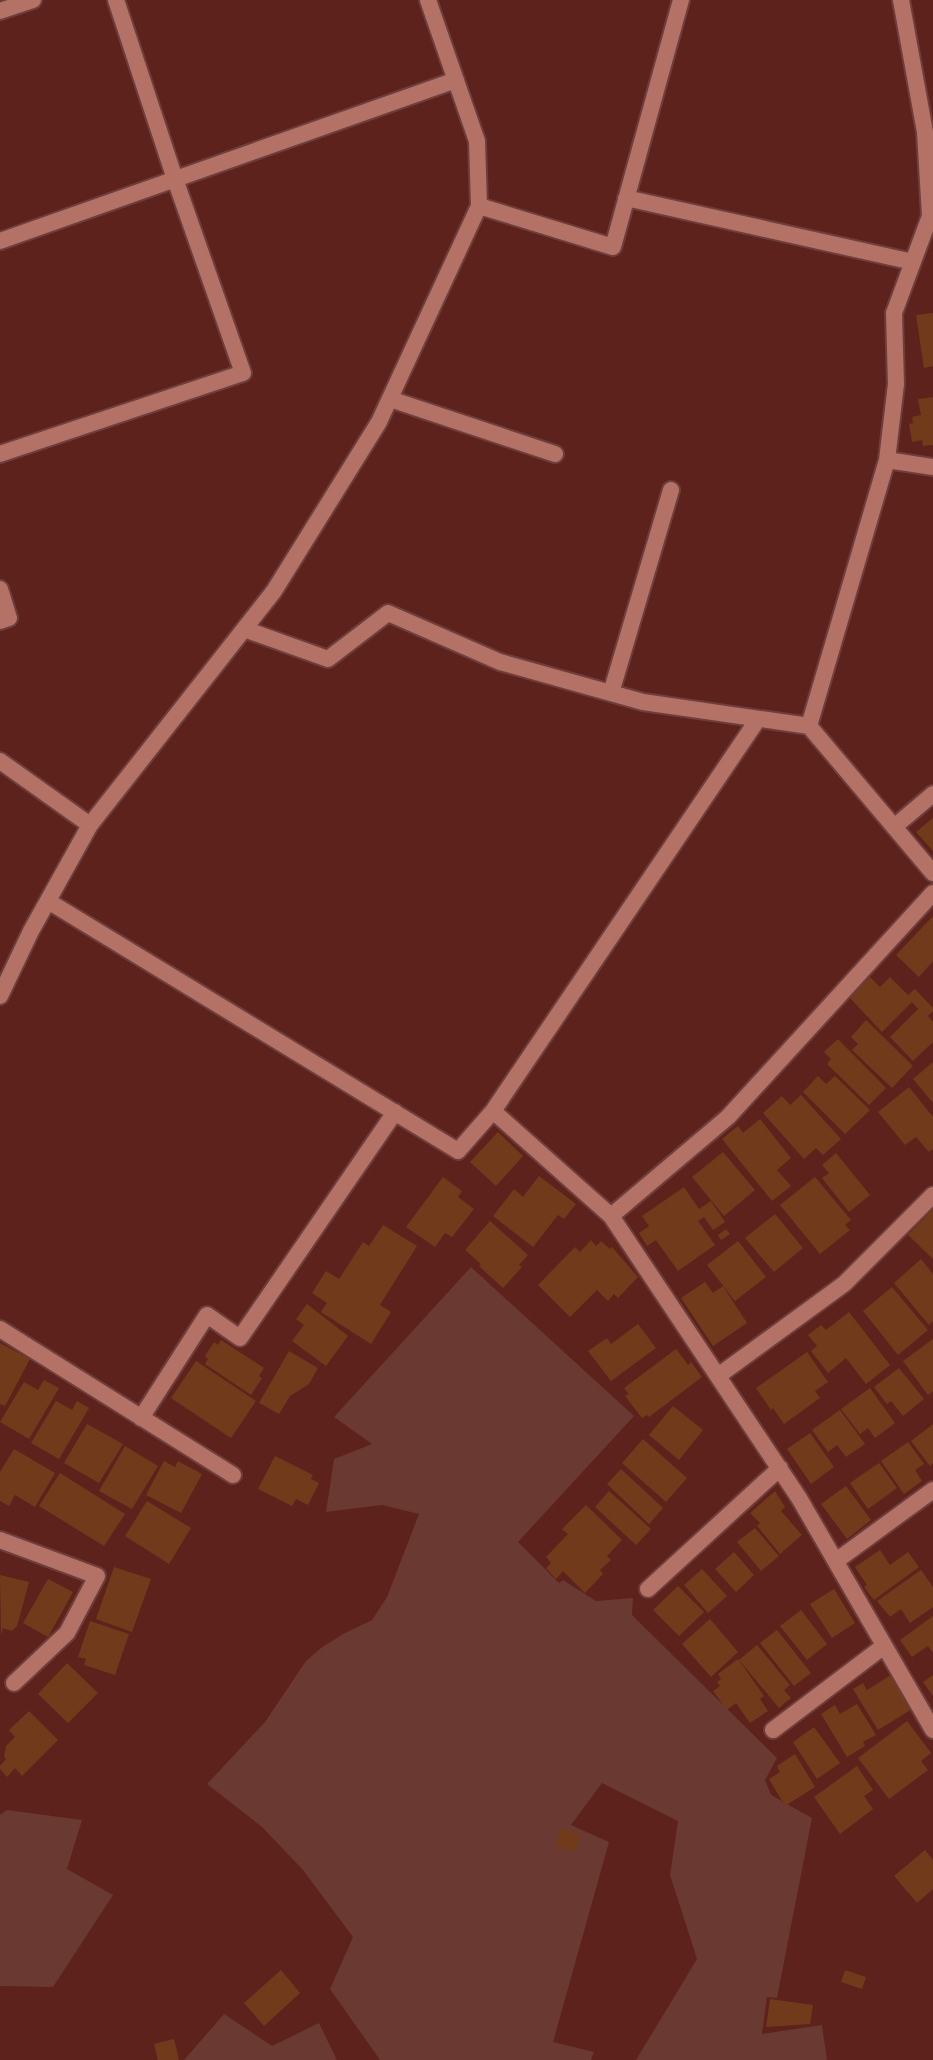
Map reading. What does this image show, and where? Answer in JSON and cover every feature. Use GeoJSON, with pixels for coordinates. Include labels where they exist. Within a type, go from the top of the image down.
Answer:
{"type":"FeatureCollection","features":[{"type":"Feature","properties":{"kind":"street"},"geometry":{"type":"LineString","coordinates":[[0,12],[33,0]]}},
{"type":"Feature","properties":{"kind":"street"},"geometry":{"type":"LineString","coordinates":[[0,454],[243,373],[175,179],[116,0]]}},
{"type":"Feature","properties":{"kind":"street"},"geometry":{"type":"LineString","coordinates":[[0,996],[90,825],[274,591],[379,422],[479,207],[477,141],[428,0]]}},
{"type":"Feature","properties":{"kind":"street"},"geometry":{"type":"LineString","coordinates":[[479,207],[613,247],[681,0]]}},
{"type":"Feature","properties":{"kind":"street"},"geometry":{"type":"LineString","coordinates":[[809,726],[887,459],[896,384],[894,313],[930,216],[925,132],[901,0]]}},
{"type":"Feature","properties":{"kind":"street"},"geometry":{"type":"LineString","coordinates":[[0,241],[456,80]]}},
{"type":"Feature","properties":{"kind":"street"},"geometry":{"type":"LineString","coordinates":[[626,198],[913,262]]}},
{"type":"Feature","properties":{"kind":"street"},"geometry":{"type":"LineString","coordinates":[[390,399],[555,454]]}},
{"type":"Feature","properties":{"kind":"street"},"geometry":{"type":"LineString","coordinates":[[887,459],[933,467]]}},
{"type":"Feature","properties":{"kind":"street"},"geometry":{"type":"LineString","coordinates":[[611,693],[671,490]]}},
{"type":"Feature","properties":{"kind":"street"},"geometry":{"type":"LineString","coordinates":[[0,590],[9,618],[0,621]]}},
{"type":"Feature","properties":{"kind":"street"},"geometry":{"type":"LineString","coordinates":[[244,629],[328,658],[388,613],[500,662],[643,702],[809,726],[933,873]]}},
{"type":"Feature","properties":{"kind":"street"},"geometry":{"type":"LineString","coordinates":[[48,901],[458,1150],[493,1112],[758,718]]}},
{"type":"Feature","properties":{"kind":"street"},"geometry":{"type":"LineString","coordinates":[[0,761],[90,825]]}},
{"type":"Feature","properties":{"kind":"street"},"geometry":{"type":"LineString","coordinates":[[894,827],[933,794]]}},
{"type":"Feature","properties":{"kind":"street"},"geometry":{"type":"LineString","coordinates":[[611,1216],[728,1117],[933,893]]}},
{"type":"Feature","properties":{"kind":"street"},"geometry":{"type":"LineString","coordinates":[[141,1418],[207,1315],[240,1338],[395,1112]]}},
{"type":"Feature","properties":{"kind":"street"},"geometry":{"type":"LineString","coordinates":[[493,1112],[611,1216],[780,1468],[933,1730]]}},
{"type":"Feature","properties":{"kind":"street"},"geometry":{"type":"LineString","coordinates":[[718,1376],[844,1284],[933,1195]]}},
{"type":"Feature","properties":{"kind":"street"},"geometry":{"type":"LineString","coordinates":[[0,1329],[233,1475]]}},
{"type":"Feature","properties":{"kind":"street"},"geometry":{"type":"LineString","coordinates":[[648,1589],[780,1468]]}},
{"type":"Feature","properties":{"kind":"street"},"geometry":{"type":"LineString","coordinates":[[836,1561],[933,1490]]}},
{"type":"Feature","properties":{"kind":"street"},"geometry":{"type":"LineString","coordinates":[[0,1540],[97,1576],[67,1633],[14,1683]]}},
{"type":"Feature","properties":{"kind":"street"},"geometry":{"type":"LineString","coordinates":[[772,1730],[884,1646]]}},
{"type":"Feature","properties":{"kind":"shaded area"},"geometry":{"type":"Polygon","coordinates":[[[471,1267],[634,1416],[518,1542],[559,1583],[563,1580],[596,1601],[633,1598],[632,1615],[777,1758],[765,1780],[771,1795],[812,1818],[777,1998],[767,1997],[762,2034],[822,2025],[827,2060],[636,2060],[697,1959],[670,1875],[678,1821],[602,1783],[571,1825],[609,1842],[553,2042],[594,2052],[591,2060],[380,2060],[330,1989],[353,1937],[303,1870],[262,1827],[207,1784],[265,1722],[306,1661],[343,1634],[372,1620],[387,1597],[419,1514],[382,1505],[326,1512],[334,1459],[372,1444],[334,1417],[471,1267]]]}},
{"type":"Feature","properties":{"kind":"shaded area"},"geometry":{"type":"Polygon","coordinates":[[[7,1810],[82,1820],[67,1869],[113,1895],[53,1987],[0,1986],[0,1815],[7,1810]]]}},
{"type":"Feature","properties":{"kind":"shaded area"},"geometry":{"type":"Polygon","coordinates":[[[224,2014],[272,2046],[319,2023],[337,2060],[184,2060],[224,2014]]]}},
{"type":"Feature","properties":{"kind":"building"},"geometry":{"type":"Polygon","coordinates":[[[933,313],[933,366],[924,368],[916,315],[933,313]]]}},
{"type":"Feature","properties":{"kind":"building"},"geometry":{"type":"Polygon","coordinates":[[[933,397],[933,445],[923,446],[922,440],[912,442],[909,424],[913,423],[912,417],[921,415],[918,399],[933,397]]]}},
{"type":"Feature","properties":{"kind":"building"},"geometry":{"type":"Polygon","coordinates":[[[933,818],[933,851],[916,832],[933,818]]]}},
{"type":"Feature","properties":{"kind":"building"},"geometry":{"type":"Polygon","coordinates":[[[933,916],[933,961],[919,977],[896,955],[933,916]]]}},
{"type":"Feature","properties":{"kind":"building"},"geometry":{"type":"Polygon","coordinates":[[[870,977],[880,987],[890,977],[908,995],[915,989],[933,1008],[928,1016],[933,1022],[933,1042],[913,1061],[890,1037],[918,1009],[912,1002],[882,1032],[849,997],[870,977]]]}},
{"type":"Feature","properties":{"kind":"building"},"geometry":{"type":"Polygon","coordinates":[[[866,1020],[913,1066],[892,1088],[852,1050],[858,1044],[851,1037],[866,1020]]]}},
{"type":"Feature","properties":{"kind":"building"},"geometry":{"type":"Polygon","coordinates":[[[838,1039],[886,1088],[869,1105],[827,1064],[831,1059],[824,1052],[838,1039]]]}},
{"type":"Feature","properties":{"kind":"building"},"geometry":{"type":"Polygon","coordinates":[[[933,1062],[933,1103],[913,1079],[933,1062]]]}},
{"type":"Feature","properties":{"kind":"building"},"geometry":{"type":"Polygon","coordinates":[[[818,1076],[826,1084],[835,1076],[870,1110],[845,1134],[803,1092],[818,1076]]]}},
{"type":"Feature","properties":{"kind":"building"},"geometry":{"type":"Polygon","coordinates":[[[909,1087],[933,1117],[933,1149],[929,1152],[916,1137],[905,1145],[878,1112],[909,1087]]]}},
{"type":"Feature","properties":{"kind":"building"},"geometry":{"type":"Polygon","coordinates":[[[801,1095],[841,1139],[823,1155],[816,1148],[804,1159],[763,1113],[782,1096],[790,1105],[801,1095]]]}},
{"type":"Feature","properties":{"kind":"building"},"geometry":{"type":"Polygon","coordinates":[[[760,1119],[791,1158],[777,1170],[791,1186],[772,1201],[722,1139],[738,1126],[743,1133],[760,1119]]]}},
{"type":"Feature","properties":{"kind":"building"},"geometry":{"type":"Polygon","coordinates":[[[498,1132],[523,1156],[496,1186],[470,1162],[498,1132]]]}},
{"type":"Feature","properties":{"kind":"building"},"geometry":{"type":"Polygon","coordinates":[[[723,1152],[755,1190],[724,1216],[692,1177],[723,1152]]]}},
{"type":"Feature","properties":{"kind":"building"},"geometry":{"type":"Polygon","coordinates":[[[836,1153],[870,1195],[849,1212],[822,1178],[829,1173],[822,1165],[836,1153]]]}},
{"type":"Feature","properties":{"kind":"building"},"geometry":{"type":"Polygon","coordinates":[[[539,1176],[576,1204],[564,1219],[558,1215],[533,1247],[493,1216],[514,1189],[523,1197],[539,1176]]]}},
{"type":"Feature","properties":{"kind":"building"},"geometry":{"type":"Polygon","coordinates":[[[443,1177],[462,1191],[458,1197],[474,1209],[452,1237],[445,1233],[435,1247],[406,1227],[443,1177]]]}},
{"type":"Feature","properties":{"kind":"building"},"geometry":{"type":"Polygon","coordinates":[[[815,1177],[851,1220],[845,1225],[850,1230],[820,1254],[780,1205],[815,1177]]]}},
{"type":"Feature","properties":{"kind":"building"},"geometry":{"type":"Polygon","coordinates":[[[684,1187],[699,1209],[711,1201],[725,1222],[713,1230],[704,1217],[698,1221],[715,1245],[678,1271],[656,1240],[647,1246],[639,1233],[649,1226],[642,1216],[684,1187]]]}},
{"type":"Feature","properties":{"kind":"building"},"geometry":{"type":"Polygon","coordinates":[[[933,1209],[933,1259],[908,1235],[933,1209]]]}},
{"type":"Feature","properties":{"kind":"building"},"geometry":{"type":"Polygon","coordinates":[[[775,1214],[803,1248],[774,1272],[745,1238],[775,1214]]]}},
{"type":"Feature","properties":{"kind":"building"},"geometry":{"type":"Polygon","coordinates":[[[490,1221],[528,1255],[519,1265],[522,1267],[503,1288],[465,1250],[490,1221]]]}},
{"type":"Feature","properties":{"kind":"building"},"geometry":{"type":"Polygon","coordinates":[[[383,1225],[417,1246],[380,1305],[391,1312],[371,1344],[321,1312],[327,1303],[312,1293],[326,1271],[339,1279],[363,1242],[369,1246],[383,1225]]]}},
{"type":"Feature","properties":{"kind":"building"},"geometry":{"type":"Polygon","coordinates":[[[726,1229],[730,1234],[721,1240],[718,1235],[726,1229]]]}},
{"type":"Feature","properties":{"kind":"building"},"geometry":{"type":"Polygon","coordinates":[[[591,1240],[596,1246],[601,1241],[610,1249],[612,1247],[638,1277],[618,1298],[614,1294],[608,1301],[597,1290],[570,1317],[538,1285],[575,1247],[580,1252],[591,1240]]]}},
{"type":"Feature","properties":{"kind":"building"},"geometry":{"type":"Polygon","coordinates":[[[738,1241],[766,1277],[735,1301],[707,1265],[738,1241]]]}},
{"type":"Feature","properties":{"kind":"building"},"geometry":{"type":"Polygon","coordinates":[[[921,1259],[933,1274],[933,1321],[929,1325],[894,1283],[921,1259]]]}},
{"type":"Feature","properties":{"kind":"building"},"geometry":{"type":"Polygon","coordinates":[[[705,1282],[713,1293],[723,1286],[747,1323],[713,1346],[681,1298],[705,1282]]]}},
{"type":"Feature","properties":{"kind":"building"},"geometry":{"type":"Polygon","coordinates":[[[892,1287],[928,1330],[898,1355],[863,1311],[892,1287]]]}},
{"type":"Feature","properties":{"kind":"building"},"geometry":{"type":"Polygon","coordinates":[[[307,1304],[348,1336],[326,1366],[292,1341],[304,1325],[296,1319],[307,1304]]]}},
{"type":"Feature","properties":{"kind":"building"},"geometry":{"type":"Polygon","coordinates":[[[849,1312],[890,1365],[866,1384],[846,1358],[828,1373],[811,1351],[817,1346],[808,1335],[821,1325],[826,1330],[849,1312]]]}},
{"type":"Feature","properties":{"kind":"building"},"geometry":{"type":"Polygon","coordinates":[[[638,1324],[656,1348],[611,1381],[588,1351],[607,1338],[611,1344],[638,1324]]]}},
{"type":"Feature","properties":{"kind":"building"},"geometry":{"type":"Polygon","coordinates":[[[933,1339],[933,1391],[928,1395],[903,1361],[933,1339]]]}},
{"type":"Feature","properties":{"kind":"building"},"geometry":{"type":"Polygon","coordinates":[[[221,1340],[264,1368],[259,1376],[262,1378],[251,1395],[205,1364],[208,1359],[205,1356],[214,1342],[218,1345],[221,1340]]]}},
{"type":"Feature","properties":{"kind":"building"},"geometry":{"type":"Polygon","coordinates":[[[0,1343],[30,1359],[5,1406],[0,1404],[0,1343]]]}},
{"type":"Feature","properties":{"kind":"building"},"geometry":{"type":"Polygon","coordinates":[[[676,1349],[688,1365],[691,1362],[702,1377],[649,1417],[647,1415],[642,1418],[625,1396],[629,1394],[624,1388],[676,1349]]]}},
{"type":"Feature","properties":{"kind":"building"},"geometry":{"type":"Polygon","coordinates":[[[289,1351],[318,1368],[309,1384],[290,1396],[279,1414],[259,1403],[289,1351]]]}},
{"type":"Feature","properties":{"kind":"building"},"geometry":{"type":"Polygon","coordinates":[[[807,1352],[828,1382],[815,1391],[820,1398],[784,1424],[756,1388],[807,1352]]]}},
{"type":"Feature","properties":{"kind":"building"},"geometry":{"type":"Polygon","coordinates":[[[196,1361],[256,1401],[231,1438],[171,1398],[196,1361]]]}},
{"type":"Feature","properties":{"kind":"building"},"geometry":{"type":"Polygon","coordinates":[[[899,1368],[924,1399],[903,1416],[891,1401],[887,1404],[874,1387],[899,1368]]]}},
{"type":"Feature","properties":{"kind":"building"},"geometry":{"type":"Polygon","coordinates":[[[44,1380],[59,1388],[29,1439],[0,1422],[24,1382],[38,1390],[44,1380]]]}},
{"type":"Feature","properties":{"kind":"building"},"geometry":{"type":"Polygon","coordinates":[[[870,1388],[895,1423],[875,1438],[868,1428],[860,1434],[841,1409],[870,1388]]]}},
{"type":"Feature","properties":{"kind":"building"},"geometry":{"type":"Polygon","coordinates":[[[56,1401],[72,1410],[77,1401],[89,1408],[59,1459],[31,1443],[56,1401]]]}},
{"type":"Feature","properties":{"kind":"building"},"geometry":{"type":"Polygon","coordinates":[[[673,1406],[703,1430],[679,1460],[649,1435],[673,1406]]]}},
{"type":"Feature","properties":{"kind":"building"},"geometry":{"type":"Polygon","coordinates":[[[840,1410],[865,1444],[846,1457],[837,1445],[828,1452],[812,1430],[840,1410]]]}},
{"type":"Feature","properties":{"kind":"building"},"geometry":{"type":"Polygon","coordinates":[[[87,1424],[123,1444],[99,1483],[64,1463],[87,1424]]]}},
{"type":"Feature","properties":{"kind":"building"},"geometry":{"type":"Polygon","coordinates":[[[933,1424],[933,1463],[930,1466],[911,1441],[933,1424]]]}},
{"type":"Feature","properties":{"kind":"building"},"geometry":{"type":"Polygon","coordinates":[[[810,1433],[834,1467],[811,1484],[787,1449],[810,1433]]]}},
{"type":"Feature","properties":{"kind":"building"},"geometry":{"type":"Polygon","coordinates":[[[643,1439],[687,1478],[666,1502],[622,1463],[643,1439]]]}},
{"type":"Feature","properties":{"kind":"building"},"geometry":{"type":"Polygon","coordinates":[[[908,1442],[924,1464],[915,1470],[922,1481],[904,1494],[881,1461],[908,1442]]]}},
{"type":"Feature","properties":{"kind":"building"},"geometry":{"type":"Polygon","coordinates":[[[125,1446],[158,1466],[132,1509],[99,1491],[125,1446]]]}},
{"type":"Feature","properties":{"kind":"building"},"geometry":{"type":"Polygon","coordinates":[[[14,1449],[55,1473],[35,1507],[15,1495],[9,1506],[0,1501],[0,1472],[14,1449]]]}},
{"type":"Feature","properties":{"kind":"building"},"geometry":{"type":"Polygon","coordinates":[[[275,1456],[313,1475],[311,1479],[319,1483],[308,1505],[296,1499],[292,1506],[258,1489],[275,1456]]]}},
{"type":"Feature","properties":{"kind":"building"},"geometry":{"type":"Polygon","coordinates":[[[164,1461],[175,1467],[178,1461],[202,1474],[181,1513],[146,1495],[164,1461]]]}},
{"type":"Feature","properties":{"kind":"building"},"geometry":{"type":"Polygon","coordinates":[[[879,1463],[897,1488],[868,1509],[850,1483],[879,1463]]]}},
{"type":"Feature","properties":{"kind":"building"},"geometry":{"type":"Polygon","coordinates":[[[621,1469],[663,1508],[649,1524],[607,1484],[621,1469]]]}},
{"type":"Feature","properties":{"kind":"building"},"geometry":{"type":"Polygon","coordinates":[[[60,1473],[125,1514],[104,1546],[39,1506],[60,1473]]]}},
{"type":"Feature","properties":{"kind":"building"},"geometry":{"type":"Polygon","coordinates":[[[846,1486],[871,1520],[847,1539],[821,1504],[846,1486]]]}},
{"type":"Feature","properties":{"kind":"building"},"geometry":{"type":"Polygon","coordinates":[[[609,1491],[651,1529],[636,1545],[595,1507],[609,1491]]]}},
{"type":"Feature","properties":{"kind":"building"},"geometry":{"type":"Polygon","coordinates":[[[775,1491],[785,1507],[781,1511],[802,1535],[780,1554],[757,1526],[760,1523],[750,1513],[775,1491]]]}},
{"type":"Feature","properties":{"kind":"building"},"geometry":{"type":"Polygon","coordinates":[[[147,1501],[191,1528],[169,1564],[125,1536],[147,1501]]]}},
{"type":"Feature","properties":{"kind":"building"},"geometry":{"type":"Polygon","coordinates":[[[586,1505],[622,1540],[607,1556],[611,1560],[600,1570],[603,1574],[585,1593],[563,1571],[556,1579],[546,1568],[551,1563],[546,1557],[568,1534],[562,1529],[586,1505]]]}},
{"type":"Feature","properties":{"kind":"building"},"geometry":{"type":"Polygon","coordinates":[[[755,1528],[779,1556],[761,1571],[737,1542],[755,1528]]]}},
{"type":"Feature","properties":{"kind":"building"},"geometry":{"type":"Polygon","coordinates":[[[880,1550],[890,1565],[908,1552],[919,1567],[874,1600],[864,1587],[867,1585],[855,1567],[880,1550]]]}},
{"type":"Feature","properties":{"kind":"building"},"geometry":{"type":"Polygon","coordinates":[[[734,1552],[754,1575],[736,1592],[715,1569],[734,1552]]]}},
{"type":"Feature","properties":{"kind":"building"},"geometry":{"type":"Polygon","coordinates":[[[114,1567],[151,1579],[132,1632],[96,1619],[114,1567]]]}},
{"type":"Feature","properties":{"kind":"building"},"geometry":{"type":"Polygon","coordinates":[[[702,1569],[727,1596],[708,1613],[684,1585],[702,1569]]]}},
{"type":"Feature","properties":{"kind":"building"},"geometry":{"type":"Polygon","coordinates":[[[921,1570],[933,1587],[933,1607],[910,1623],[901,1609],[890,1617],[877,1601],[921,1570]]]}},
{"type":"Feature","properties":{"kind":"building"},"geometry":{"type":"Polygon","coordinates":[[[0,1575],[29,1582],[17,1626],[12,1631],[3,1628],[1,1635],[0,1575]]]}},
{"type":"Feature","properties":{"kind":"building"},"geometry":{"type":"Polygon","coordinates":[[[48,1579],[73,1592],[48,1637],[23,1623],[48,1579]]]}},
{"type":"Feature","properties":{"kind":"building"},"geometry":{"type":"Polygon","coordinates":[[[678,1586],[704,1612],[679,1636],[653,1610],[678,1586]]]}},
{"type":"Feature","properties":{"kind":"building"},"geometry":{"type":"Polygon","coordinates":[[[834,1589],[855,1623],[832,1638],[810,1604],[834,1589]]]}},
{"type":"Feature","properties":{"kind":"building"},"geometry":{"type":"Polygon","coordinates":[[[801,1610],[827,1644],[807,1660],[780,1626],[801,1610]]]}},
{"type":"Feature","properties":{"kind":"building"},"geometry":{"type":"Polygon","coordinates":[[[933,1616],[933,1653],[928,1646],[912,1657],[900,1640],[933,1616]]]}},
{"type":"Feature","properties":{"kind":"building"},"geometry":{"type":"Polygon","coordinates":[[[710,1619],[738,1652],[711,1677],[682,1644],[710,1619]]]}},
{"type":"Feature","properties":{"kind":"building"},"geometry":{"type":"Polygon","coordinates":[[[90,1621],[129,1634],[115,1675],[84,1665],[86,1659],[78,1657],[90,1621]]]}},
{"type":"Feature","properties":{"kind":"building"},"geometry":{"type":"Polygon","coordinates":[[[777,1630],[811,1673],[794,1686],[760,1643],[777,1630]]]}},
{"type":"Feature","properties":{"kind":"building"},"geometry":{"type":"Polygon","coordinates":[[[757,1645],[790,1685],[784,1690],[791,1698],[779,1708],[739,1660],[757,1645]]]}},
{"type":"Feature","properties":{"kind":"building"},"geometry":{"type":"Polygon","coordinates":[[[738,1659],[764,1696],[760,1699],[768,1711],[750,1723],[736,1703],[727,1710],[713,1691],[720,1686],[717,1682],[721,1679],[718,1674],[738,1659]]]}},
{"type":"Feature","properties":{"kind":"building"},"geometry":{"type":"Polygon","coordinates":[[[67,1663],[98,1693],[68,1723],[38,1694],[67,1663]]]}},
{"type":"Feature","properties":{"kind":"building"},"geometry":{"type":"Polygon","coordinates":[[[891,1675],[912,1709],[878,1730],[853,1689],[863,1683],[867,1690],[891,1675]]]}},
{"type":"Feature","properties":{"kind":"building"},"geometry":{"type":"Polygon","coordinates":[[[933,1675],[933,1696],[923,1682],[933,1675]]]}},
{"type":"Feature","properties":{"kind":"building"},"geometry":{"type":"Polygon","coordinates":[[[857,1704],[876,1735],[863,1742],[865,1746],[847,1757],[821,1714],[835,1705],[840,1714],[857,1704]]]}},
{"type":"Feature","properties":{"kind":"building"},"geometry":{"type":"Polygon","coordinates":[[[29,1711],[58,1740],[22,1776],[15,1768],[7,1777],[0,1766],[6,1759],[4,1757],[6,1746],[15,1737],[9,1730],[29,1711]]]}},
{"type":"Feature","properties":{"kind":"building"},"geometry":{"type":"Polygon","coordinates":[[[907,1721],[931,1753],[921,1761],[928,1770],[889,1799],[858,1758],[907,1721]]]}},
{"type":"Feature","properties":{"kind":"building"},"geometry":{"type":"Polygon","coordinates":[[[814,1727],[840,1763],[817,1779],[793,1742],[814,1727]]]}},
{"type":"Feature","properties":{"kind":"building"},"geometry":{"type":"Polygon","coordinates":[[[795,1754],[815,1787],[785,1806],[769,1779],[780,1772],[777,1766],[795,1754]]]}},
{"type":"Feature","properties":{"kind":"building"},"geometry":{"type":"Polygon","coordinates":[[[857,1766],[873,1790],[864,1796],[873,1809],[840,1834],[814,1797],[857,1766]]]}},
{"type":"Feature","properties":{"kind":"building"},"geometry":{"type":"Polygon","coordinates":[[[561,1828],[580,1834],[575,1852],[555,1847],[561,1828]]]}},
{"type":"Feature","properties":{"kind":"building"},"geometry":{"type":"Polygon","coordinates":[[[925,1850],[933,1860],[933,1889],[917,1903],[894,1876],[925,1850]]]}},
{"type":"Feature","properties":{"kind":"building"},"geometry":{"type":"Polygon","coordinates":[[[281,1970],[300,1993],[264,2026],[244,2003],[281,1970]]]}},
{"type":"Feature","properties":{"kind":"building"},"geometry":{"type":"Polygon","coordinates":[[[845,1970],[866,1977],[862,1989],[841,1982],[845,1970]]]}},
{"type":"Feature","properties":{"kind":"building"},"geometry":{"type":"Polygon","coordinates":[[[770,1999],[813,2005],[810,2024],[766,2027],[770,1999]]]}},
{"type":"Feature","properties":{"kind":"building"},"geometry":{"type":"Polygon","coordinates":[[[174,2039],[179,2060],[158,2060],[154,2044],[174,2039]]]}}]}
